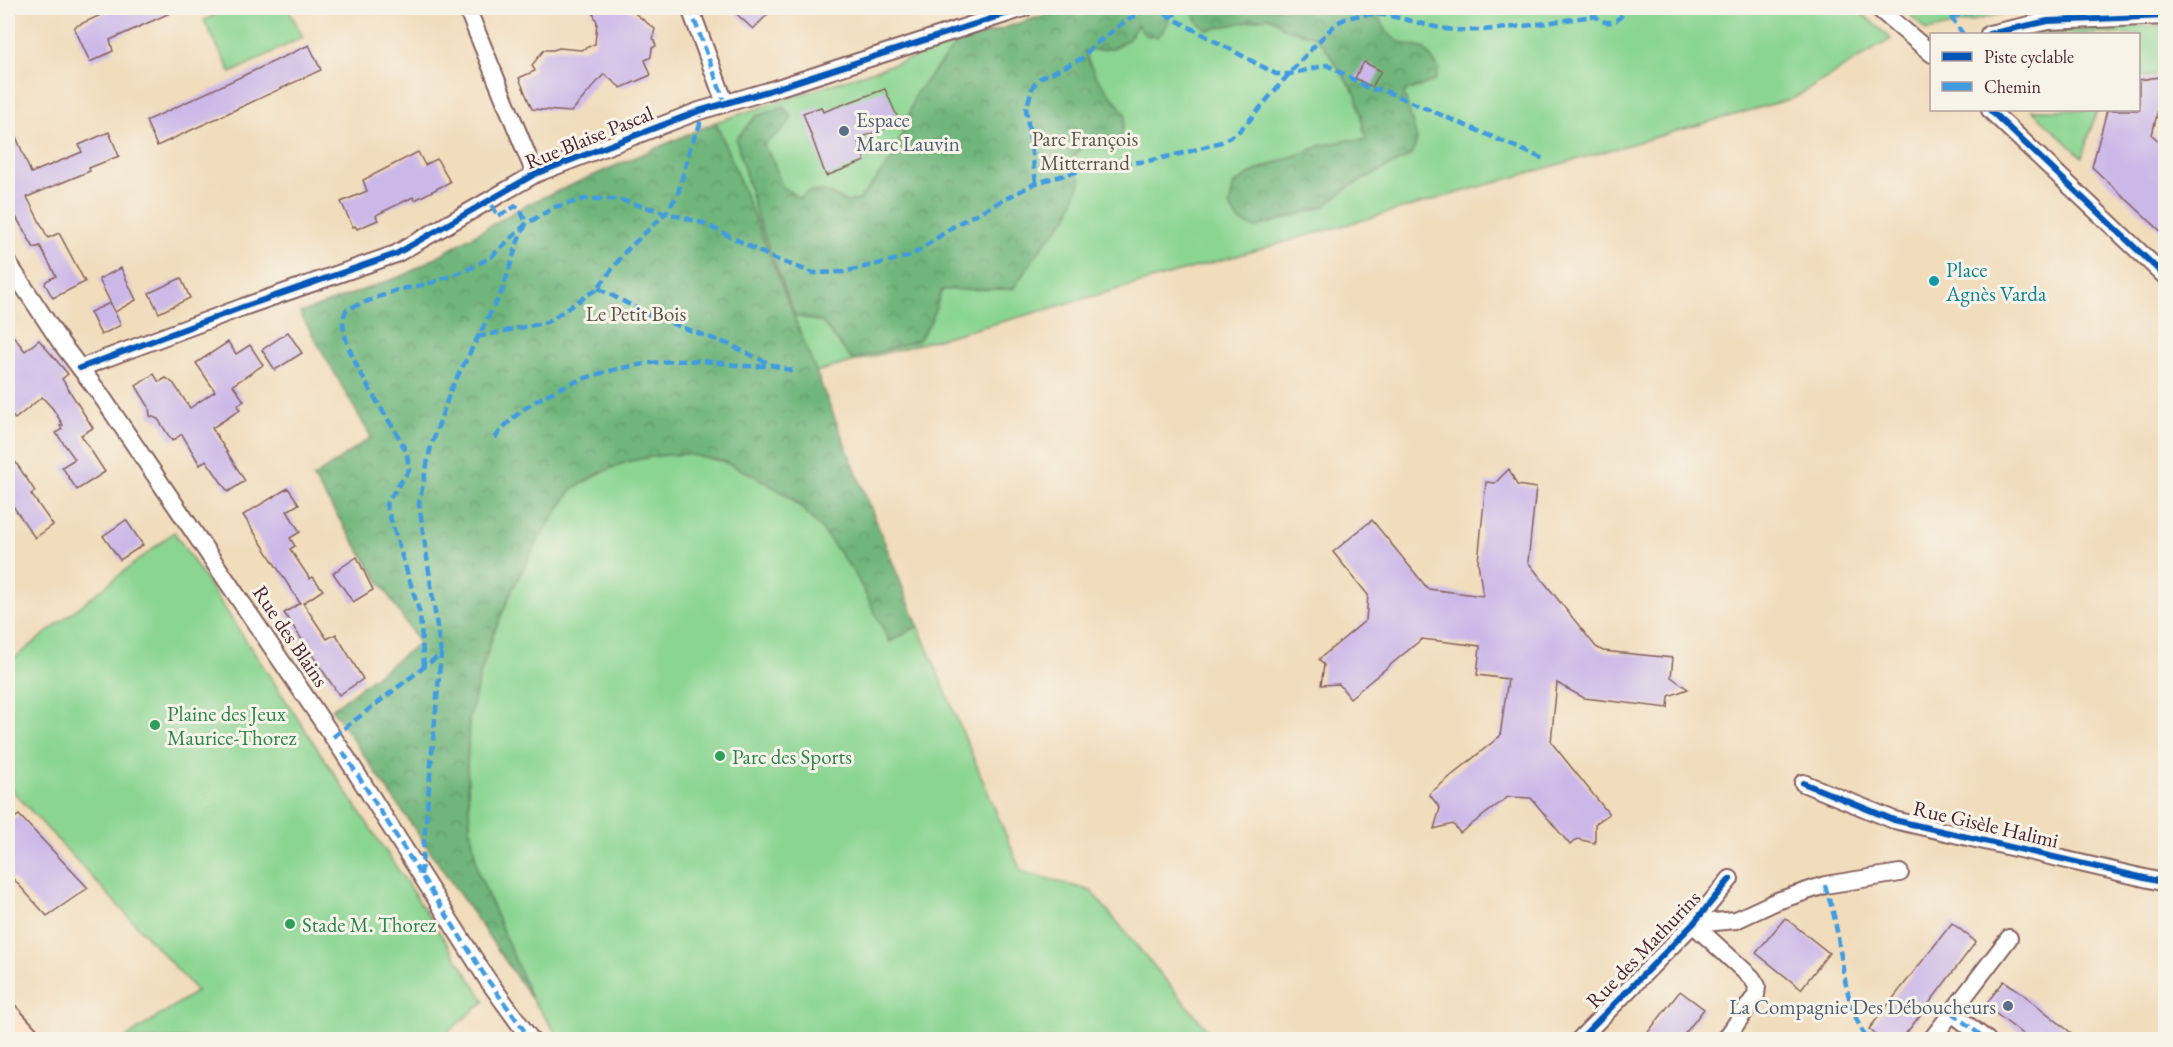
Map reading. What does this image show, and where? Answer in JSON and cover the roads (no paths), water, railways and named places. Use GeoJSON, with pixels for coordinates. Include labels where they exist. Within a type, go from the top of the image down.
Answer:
{"type":"FeatureCollection","features":[{"type":"Feature","properties":{"kind":"main road"},"geometry":{"type":"LineString","coordinates":[[8,1015],[32,1040]]}},
{"type":"Feature","properties":{"kind":"street"},"geometry":{"type":"LineString","coordinates":[[467,8],[535,174]]}},
{"type":"Feature","properties":{"kind":"street"},"geometry":{"type":"LineString","coordinates":[[690,8],[725,103]]}},
{"type":"Feature","properties":{"kind":"street","name":"Rue Blaise Pascal"},"geometry":{"type":"LineString","coordinates":[[80,368],[243,307],[396,254],[535,174],[725,103],[1024,8]]}},
{"type":"Feature","properties":{"kind":"street"},"geometry":{"type":"LineString","coordinates":[[1878,8],[1929,49]]}},
{"type":"Feature","properties":{"kind":"street"},"geometry":{"type":"LineString","coordinates":[[1994,33],[2048,21],[2166,16]]}},
{"type":"Feature","properties":{"kind":"street"},"geometry":{"type":"LineString","coordinates":[[1991,111],[2166,277]]}},
{"type":"Feature","properties":{"kind":"street","name":"Rue des Blains"},"geometry":{"type":"LineString","coordinates":[[8,263],[343,752],[487,979],[531,1040]]}},
{"type":"Feature","properties":{"kind":"street","name":"Rue Gisèle Halimi"},"geometry":{"type":"LineString","coordinates":[[1803,783],[1894,820],[2166,883]]}},
{"type":"Feature","properties":{"kind":"street"},"geometry":{"type":"LineString","coordinates":[[1693,924],[1736,920],[1777,901],[1825,885],[1900,873]]}},
{"type":"Feature","properties":{"kind":"street","name":"Rue des Mathurins"},"geometry":{"type":"LineString","coordinates":[[1579,1040],[1693,924],[1730,879]]}},
{"type":"Feature","properties":{"kind":"street"},"geometry":{"type":"LineString","coordinates":[[1693,924],[1752,978],[1757,987],[1756,995],[1725,1040]]}},
{"type":"Feature","properties":{"kind":"street"},"geometry":{"type":"LineString","coordinates":[[1931,1040],[2009,938]]}},
{"type":"Feature","properties":{"kind":"street"},"geometry":{"type":"LineString","coordinates":[[1952,1013],[1987,1040]]}},
{"type":"Feature","properties":{"kind":"place","name":"Espace Marc Lauvin"},"geometry":{"type":"Point","coordinates":[844,131]}},
{"type":"Feature","properties":{"kind":"place","name":"Place Agnès Varda"},"geometry":{"type":"Point","coordinates":[1934,281]}},
{"type":"Feature","properties":{"kind":"place","name":"Plaine des Jeux Maurice-Thorez"},"geometry":{"type":"Point","coordinates":[155,725]}},
{"type":"Feature","properties":{"kind":"place","name":"Parc des Sports"},"geometry":{"type":"Point","coordinates":[720,756]}},
{"type":"Feature","properties":{"kind":"place","name":"Stade M. Thorez"},"geometry":{"type":"Point","coordinates":[290,924]}},
{"type":"Feature","properties":{"kind":"place","name":"La Compagnie Des Déboucheurs"},"geometry":{"type":"Point","coordinates":[2008,1006]}},
{"type":"Feature","properties":{"kind":"park label","name":"Parc François Mitterrand"},"geometry":{"type":"Point","coordinates":[1085,150]}},
{"type":"Feature","properties":{"kind":"park label","name":"Le Petit Bois"},"geometry":{"type":"Point","coordinates":[636,313]}}]}
